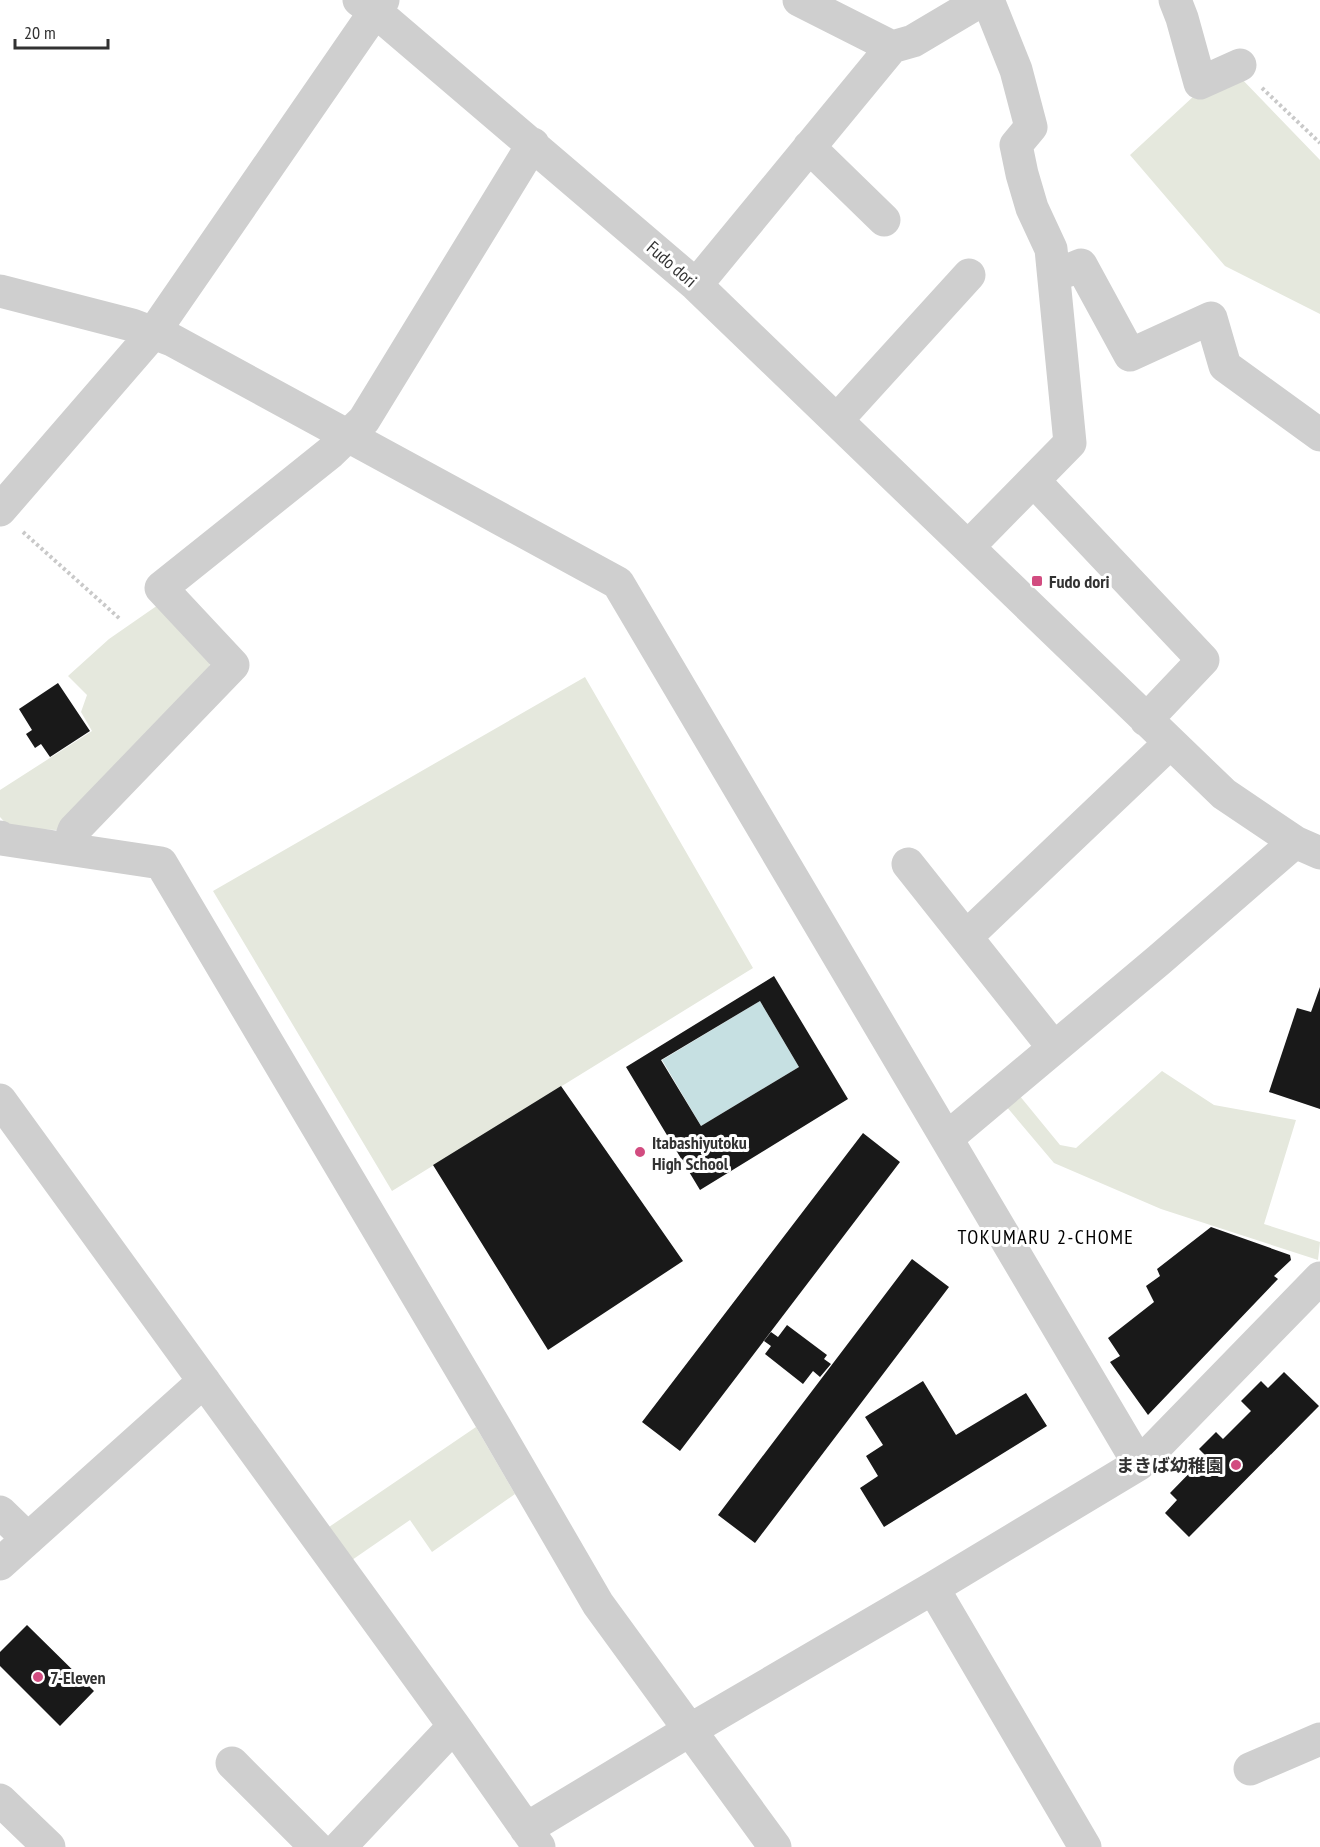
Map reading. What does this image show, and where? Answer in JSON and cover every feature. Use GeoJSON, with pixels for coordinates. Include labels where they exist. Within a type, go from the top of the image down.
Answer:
{"type":"FeatureCollection","features":[{"type":"Feature","properties":{"kind":"street"},"geometry":{"type":"LineString","coordinates":[[799,0],[892,47]]}},
{"type":"Feature","properties":{"kind":"street"},"geometry":{"type":"LineString","coordinates":[[696,285],[892,47],[913,41],[982,0]]}},
{"type":"Feature","properties":{"kind":"street"},"geometry":{"type":"LineString","coordinates":[[968,547],[1070,443],[1051,249],[1032,208],[1016,145],[1031,127],[1016,70],[988,0]]}},
{"type":"Feature","properties":{"kind":"street"},"geometry":{"type":"LineString","coordinates":[[1175,0],[1200,83],[1240,65]]}},
{"type":"Feature","properties":{"kind":"street"},"geometry":{"type":"LineString","coordinates":[[9,518],[154,333],[373,4]]}},
{"type":"Feature","properties":{"kind":"street","name":"Fudo dori"},"geometry":{"type":"LineString","coordinates":[[373,4],[696,285],[1224,794],[1308,847]]}},
{"type":"Feature","properties":{"kind":"street"},"geometry":{"type":"LineString","coordinates":[[68,848],[74,831],[233,665],[161,588],[331,452],[364,420],[532,144]]}},
{"type":"Feature","properties":{"kind":"street"},"geometry":{"type":"LineString","coordinates":[[809,147],[884,220]]}},
{"type":"Feature","properties":{"kind":"street"},"geometry":{"type":"LineString","coordinates":[[1054,276],[1081,265],[1130,355],[1211,318],[1226,366],[1320,435]]}},
{"type":"Feature","properties":{"kind":"street"},"geometry":{"type":"LineString","coordinates":[[837,420],[969,275]]}},
{"type":"Feature","properties":{"kind":"street"},"geometry":{"type":"LineString","coordinates":[[0,291],[154,333],[172,340],[618,583],[1139,1464]]}},
{"type":"Feature","properties":{"kind":"street"},"geometry":{"type":"LineString","coordinates":[[1034,481],[1203,660],[1146,720]]}},
{"type":"Feature","properties":{"kind":"street"},"geometry":{"type":"LineString","coordinates":[[966,937],[1170,743]]}},
{"type":"Feature","properties":{"kind":"street"},"geometry":{"type":"LineString","coordinates":[[0,837],[1,839],[161,863],[598,1604],[775,1847]]}},
{"type":"Feature","properties":{"kind":"street"},"geometry":{"type":"LineString","coordinates":[[947,1138],[1054,1048],[1308,847]]}},
{"type":"Feature","properties":{"kind":"street"},"geometry":{"type":"LineString","coordinates":[[908,864],[1054,1048]]}},
{"type":"Feature","properties":{"kind":"street"},"geometry":{"type":"LineString","coordinates":[[0,1100],[454,1726],[532,1838],[690,1730],[1139,1464],[1320,1278]]}},
{"type":"Feature","properties":{"kind":"street"},"geometry":{"type":"LineString","coordinates":[[0,1564],[204,1381]]}},
{"type":"Feature","properties":{"kind":"street"},"geometry":{"type":"LineString","coordinates":[[0,1512],[28,1539]]}},
{"type":"Feature","properties":{"kind":"street"},"geometry":{"type":"LineString","coordinates":[[933,1588],[1085,1847]]}},
{"type":"Feature","properties":{"kind":"street"},"geometry":{"type":"LineString","coordinates":[[340,1847],[454,1726]]}},
{"type":"Feature","properties":{"kind":"street"},"geometry":{"type":"LineString","coordinates":[[1251,1770],[1320,1738]]}},
{"type":"Feature","properties":{"kind":"street"},"geometry":{"type":"LineString","coordinates":[[232,1763],[316,1847]]}},
{"type":"Feature","properties":{"kind":"street"},"geometry":{"type":"LineString","coordinates":[[0,1800],[49,1847]]}},
{"type":"Feature","properties":{"kind":"path"},"geometry":{"type":"LineString","coordinates":[[1240,65],[1320,143]]}},
{"type":"Feature","properties":{"kind":"path"},"geometry":{"type":"LineString","coordinates":[[9,518],[120,620]]}},
{"type":"Feature","properties":{"kind":"shaded area"},"geometry":{"type":"Polygon","coordinates":[[[1237,74],[1320,160],[1320,314],[1225,266],[1130,155],[1195,95],[1237,74]]]}},
{"type":"Feature","properties":{"kind":"shaded area"},"geometry":{"type":"Polygon","coordinates":[[[158,605],[210,660],[209,679],[57,830],[10,828],[0,817],[0,790],[92,731],[81,712],[87,695],[68,676],[109,639],[158,605]]]}},
{"type":"Feature","properties":{"kind":"shaded area"},"geometry":{"type":"Polygon","coordinates":[[[585,677],[753,968],[392,1191],[213,891],[585,677]]]}},
{"type":"Feature","properties":{"kind":"shaded area"},"geometry":{"type":"Polygon","coordinates":[[[1162,1071],[1214,1105],[1296,1120],[1264,1224],[1320,1242],[1318,1260],[1161,1209],[1054,1163],[1006,1106],[1019,1095],[1060,1145],[1076,1148],[1162,1071]]]}},
{"type":"Feature","properties":{"kind":"shaded area"},"geometry":{"type":"Polygon","coordinates":[[[476,1427],[515,1494],[432,1552],[410,1520],[352,1560],[329,1527],[476,1427]]]}},
{"type":"Feature","properties":{"kind":"water"},"geometry":{"type":"Polygon","coordinates":[[[760,1001],[799,1067],[701,1126],[662,1060],[760,1001]]]}},
{"type":"Feature","properties":{"kind":"building"},"geometry":{"type":"Polygon","coordinates":[[[58,683],[90,731],[50,757],[41,744],[35,748],[26,734],[32,730],[19,709],[58,683]]]}},
{"type":"Feature","properties":{"kind":"building"},"geometry":{"type":"Polygon","coordinates":[[[774,976],[848,1099],[700,1190],[626,1067],[774,976]],[[760,1001],[661,1060],[701,1126],[799,1067],[760,1001]]]}},
{"type":"Feature","properties":{"kind":"building"},"geometry":{"type":"Polygon","coordinates":[[[1320,987],[1320,1109],[1269,1092],[1297,1008],[1311,1012],[1320,987]]]}},
{"type":"Feature","properties":{"kind":"building"},"geometry":{"type":"Polygon","coordinates":[[[561,1086],[683,1261],[548,1350],[433,1165],[561,1086]]]}},
{"type":"Feature","properties":{"kind":"building"},"geometry":{"type":"Polygon","coordinates":[[[863,1133],[900,1162],[680,1451],[642,1422],[863,1133]]]}},
{"type":"Feature","properties":{"kind":"building"},"geometry":{"type":"Polygon","coordinates":[[[1211,1227],[1290,1255],[1291,1260],[1274,1276],[1278,1279],[1148,1415],[1110,1362],[1120,1356],[1108,1338],[1154,1302],[1146,1286],[1160,1276],[1157,1269],[1211,1227]]]}},
{"type":"Feature","properties":{"kind":"building"},"geometry":{"type":"Polygon","coordinates":[[[912,1259],[949,1287],[755,1543],[718,1515],[912,1259]]]}},
{"type":"Feature","properties":{"kind":"building"},"geometry":{"type":"Polygon","coordinates":[[[787,1325],[827,1355],[824,1359],[831,1364],[820,1377],[813,1371],[803,1384],[765,1354],[771,1346],[764,1341],[771,1332],[778,1337],[787,1325]]]}},
{"type":"Feature","properties":{"kind":"building"},"geometry":{"type":"Polygon","coordinates":[[[1284,1372],[1319,1406],[1189,1537],[1165,1513],[1177,1500],[1170,1493],[1206,1456],[1199,1449],[1216,1432],[1223,1439],[1251,1411],[1241,1401],[1261,1381],[1268,1388],[1284,1372]]]}},
{"type":"Feature","properties":{"kind":"building"},"geometry":{"type":"Polygon","coordinates":[[[923,1381],[956,1435],[1026,1393],[1047,1426],[884,1527],[860,1488],[878,1476],[866,1456],[883,1445],[865,1417],[923,1381]]]}},
{"type":"Feature","properties":{"kind":"building"},"geometry":{"type":"Polygon","coordinates":[[[27,1625],[94,1691],[60,1726],[0,1666],[0,1652],[27,1625]]]}},
{"type":"Feature","properties":{"kind":"place","name":"Fudo dori"},"geometry":{"type":"Point","coordinates":[1037,581]}},
{"type":"Feature","properties":{"kind":"place","name":"Itabashiyutoku High School"},"geometry":{"type":"Point","coordinates":[640,1152]}},
{"type":"Feature","properties":{"kind":"place","name":"まきば幼稚園"},"geometry":{"type":"Point","coordinates":[1236,1465]}},
{"type":"Feature","properties":{"kind":"place","name":"7-Eleven"},"geometry":{"type":"Point","coordinates":[38,1677]}},
{"type":"Feature","properties":{"kind":"district","name":"TOKUMARU 2-CHOME"},"geometry":{"type":"Point","coordinates":[1046,1237]}}]}
